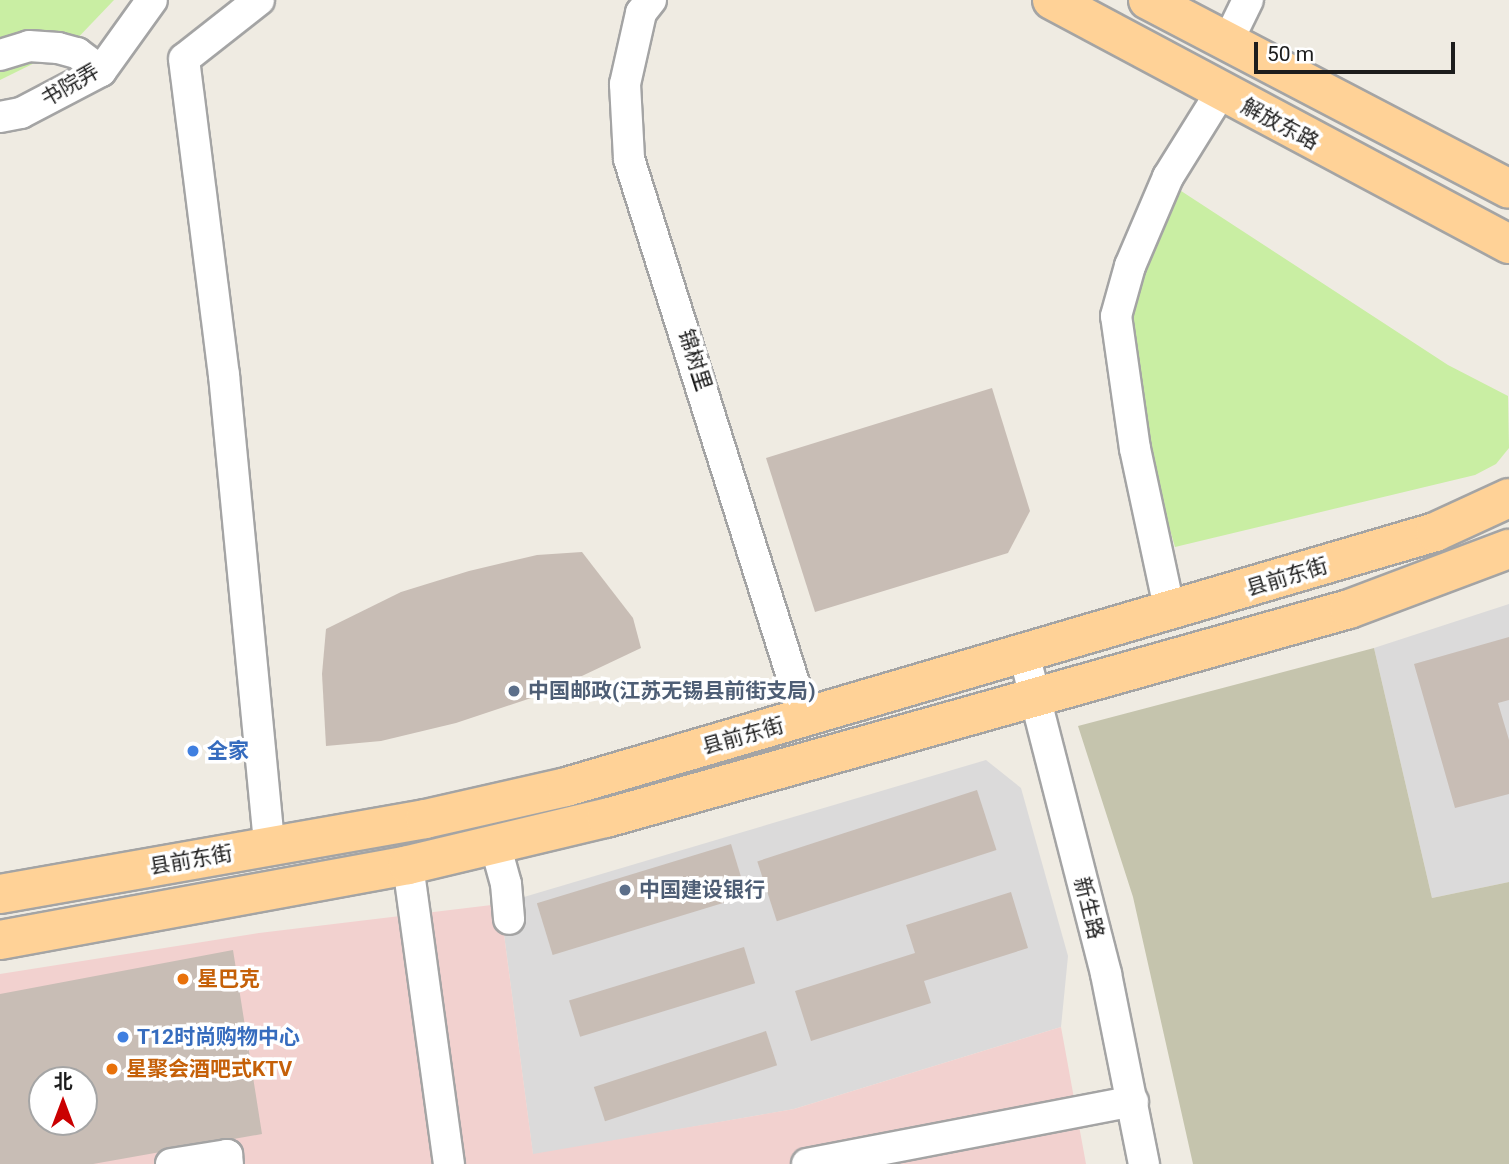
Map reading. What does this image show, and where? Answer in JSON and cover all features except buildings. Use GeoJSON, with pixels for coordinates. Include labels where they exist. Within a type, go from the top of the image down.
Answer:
{"type":"FeatureCollection","features":[{"type":"Feature","properties":{"kind":"main road","name":"解放东路"},"geometry":{"type":"LineString","coordinates":[[1052,0],[1509,244]]}},
{"type":"Feature","properties":{"kind":"main road"},"geometry":{"type":"LineString","coordinates":[[1148,0],[1509,189]]}},
{"type":"Feature","properties":{"kind":"main road","name":"县前东街"},"geometry":{"type":"LineString","coordinates":[[0,894],[269,846],[566,788],[1436,532],[1509,498]]}},
{"type":"Feature","properties":{"kind":"main road","name":"县前东街"},"geometry":{"type":"LineString","coordinates":[[0,940],[408,865],[606,818],[1035,694],[1349,609],[1509,549]]}},
{"type":"Feature","properties":{"kind":"street","name":"书院弄"},"geometry":{"type":"LineString","coordinates":[[0,117],[21,113],[101,71],[152,0]]}},
{"type":"Feature","properties":{"kind":"street"},"geometry":{"type":"LineString","coordinates":[[259,0],[184,59],[224,375],[269,846]]}},
{"type":"Feature","properties":{"kind":"street","name":"锦树里"},"geometry":{"type":"LineString","coordinates":[[651,0],[641,13],[625,84],[629,159],[805,718]]}},
{"type":"Feature","properties":{"kind":"street"},"geometry":{"type":"LineString","coordinates":[[1227,43],[1248,0]]}},
{"type":"Feature","properties":{"kind":"street"},"geometry":{"type":"LineString","coordinates":[[0,55],[29,46],[58,48],[77,53],[101,71]]}},
{"type":"Feature","properties":{"kind":"street"},"geometry":{"type":"LineString","coordinates":[[1170,612],[1132,437],[1116,316],[1130,266],[1168,177],[1222,92]]}},
{"type":"Feature","properties":{"kind":"street","name":"新生路"},"geometry":{"type":"LineString","coordinates":[[1024,654],[1133,1101],[1144,1164]]}},
{"type":"Feature","properties":{"kind":"street"},"geometry":{"type":"LineString","coordinates":[[495,845],[506,884],[509,919]]}},
{"type":"Feature","properties":{"kind":"street"},"geometry":{"type":"LineString","coordinates":[[408,865],[449,1164]]}},
{"type":"Feature","properties":{"kind":"street"},"geometry":{"type":"LineString","coordinates":[[807,1164],[1133,1101]]}},
{"type":"Feature","properties":{"kind":"street"},"geometry":{"type":"LineString","coordinates":[[171,1164],[226,1154],[228,1164]]}},
{"type":"Feature","properties":{"kind":"shaded area"},"geometry":{"type":"Polygon","coordinates":[[[1509,604],[1509,882],[1432,898],[1374,648],[1509,604]]]}},
{"type":"Feature","properties":{"kind":"shaded area"},"geometry":{"type":"Polygon","coordinates":[[[1374,648],[1432,898],[1509,882],[1509,1164],[1193,1164],[1133,897],[1078,726],[1374,648]]]}},
{"type":"Feature","properties":{"kind":"shaded area"},"geometry":{"type":"Polygon","coordinates":[[[986,760],[1021,788],[1068,956],[1061,1027],[794,1109],[533,1155],[500,904],[986,760]]]}},
{"type":"Feature","properties":{"kind":"shaded area"},"geometry":{"type":"Polygon","coordinates":[[[500,904],[533,1154],[794,1109],[1061,1027],[1086,1164],[0,1164],[0,974],[259,933],[500,904]]]}},
{"type":"Feature","properties":{"kind":"green space"},"geometry":{"type":"Polygon","coordinates":[[[0,0],[114,0],[71,45],[0,80],[0,0]]]}},
{"type":"Feature","properties":{"kind":"green space"},"geometry":{"type":"Polygon","coordinates":[[[1175,187],[1448,365],[1508,396],[1509,448],[1496,464],[1475,475],[1175,547],[1138,420],[1127,351],[1133,292],[1175,187]]]}},
{"type":"Feature","properties":{"kind":"place","name":"中国邮政(江苏无锡县前街支局)"},"geometry":{"type":"Point","coordinates":[514,691]}},
{"type":"Feature","properties":{"kind":"place","name":"全家"},"geometry":{"type":"Point","coordinates":[193,751]}},
{"type":"Feature","properties":{"kind":"place","name":"中国建设银行"},"geometry":{"type":"Point","coordinates":[625,890]}},
{"type":"Feature","properties":{"kind":"place","name":"星巴克"},"geometry":{"type":"Point","coordinates":[183,979]}},
{"type":"Feature","properties":{"kind":"place","name":"T12时尚购物中心"},"geometry":{"type":"Point","coordinates":[123,1037]}},
{"type":"Feature","properties":{"kind":"place","name":"星聚会酒吧式KTV"},"geometry":{"type":"Point","coordinates":[112,1069]}}]}
